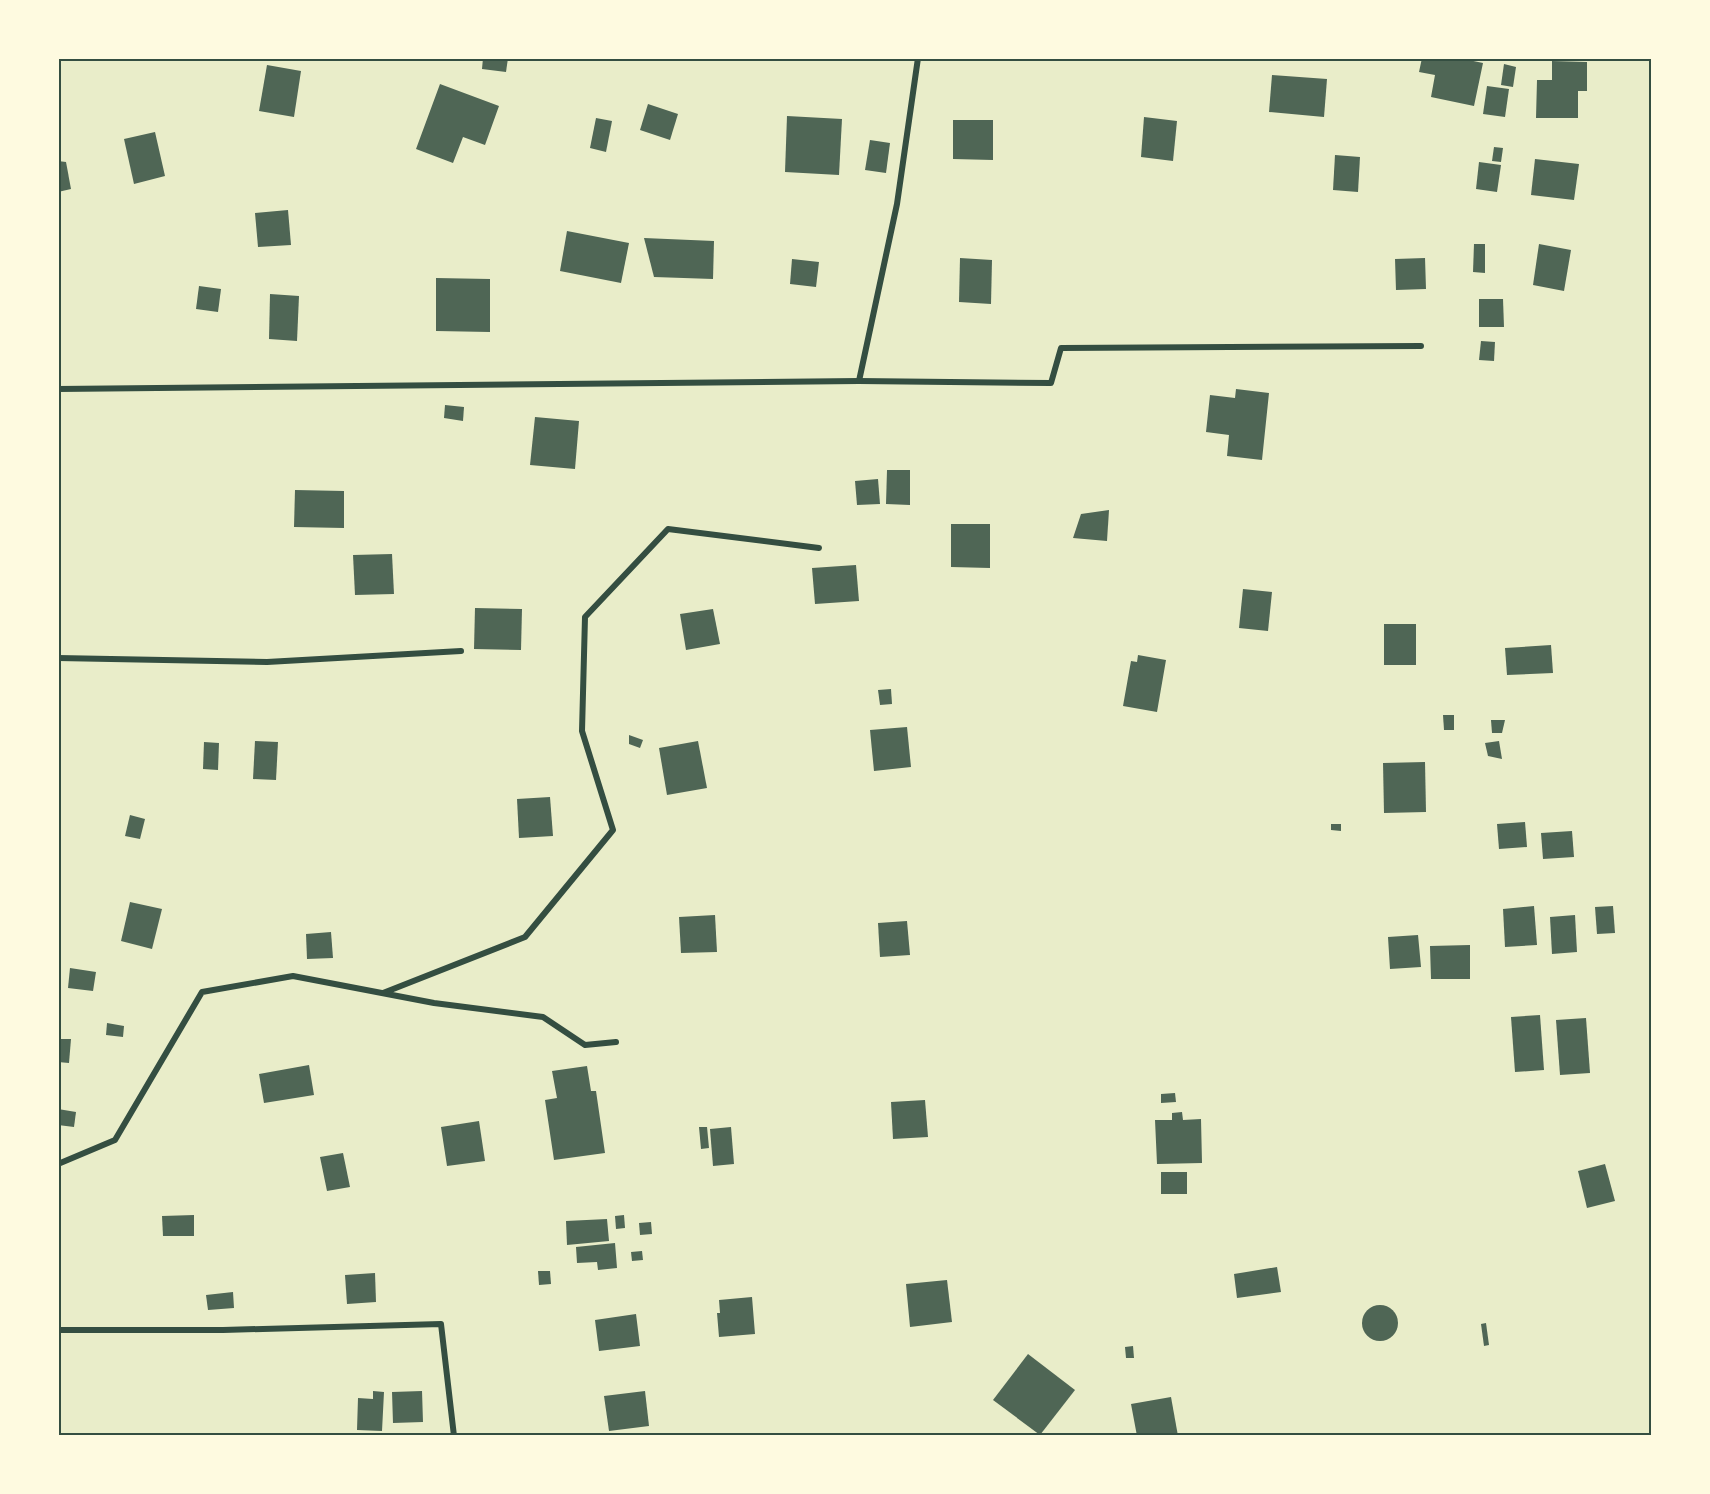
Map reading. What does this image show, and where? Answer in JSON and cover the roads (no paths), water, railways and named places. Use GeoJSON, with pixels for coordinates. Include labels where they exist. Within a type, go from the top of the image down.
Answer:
{"type":"FeatureCollection","features":[{"type":"Feature","properties":{"kind":"street"},"geometry":{"type":"LineString","coordinates":[[859,381],[897,204],[918,58]]}},
{"type":"Feature","properties":{"kind":"street"},"geometry":{"type":"LineString","coordinates":[[58,389],[859,381],[1051,383],[1061,348],[1421,346]]}},
{"type":"Feature","properties":{"kind":"street"},"geometry":{"type":"LineString","coordinates":[[383,993],[525,937],[613,830],[582,731],[585,617],[668,529],[819,548]]}},
{"type":"Feature","properties":{"kind":"street"},"geometry":{"type":"LineString","coordinates":[[58,658],[267,662],[461,651]]}},
{"type":"Feature","properties":{"kind":"street"},"geometry":{"type":"LineString","coordinates":[[58,1164],[116,1140],[202,992],[293,976],[434,1003],[543,1017],[585,1045],[616,1042]]}},
{"type":"Feature","properties":{"kind":"street"},"geometry":{"type":"LineString","coordinates":[[58,1330],[224,1330],[441,1324],[454,1436]]}}]}
